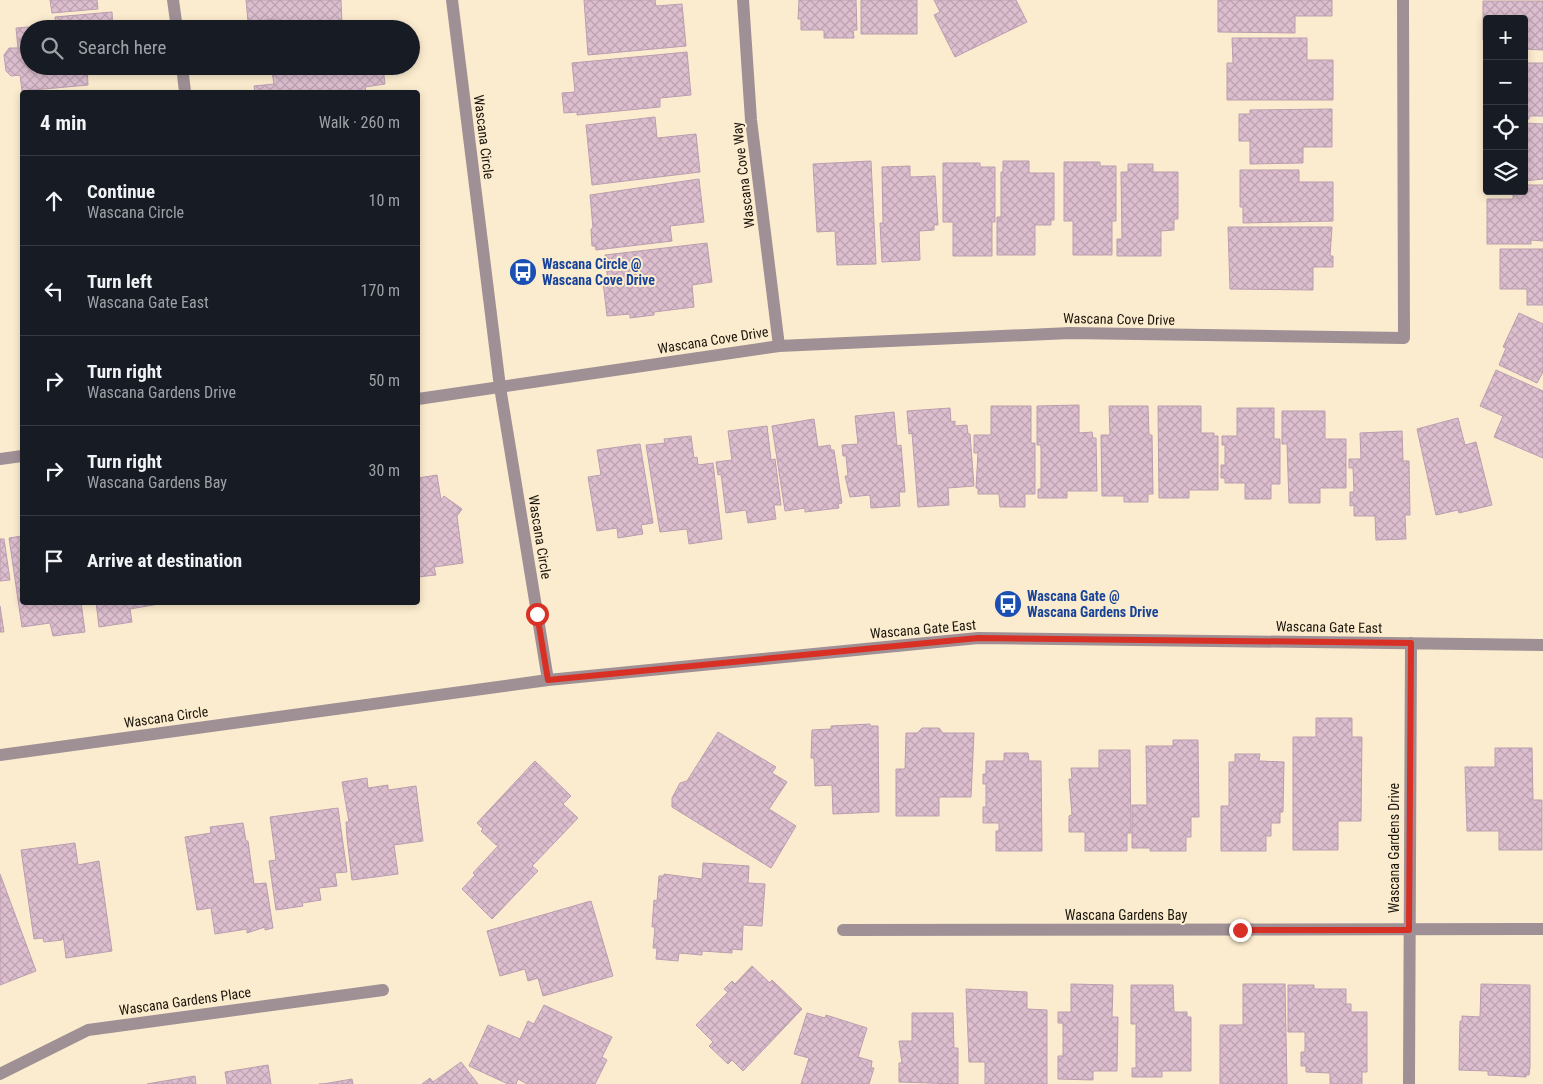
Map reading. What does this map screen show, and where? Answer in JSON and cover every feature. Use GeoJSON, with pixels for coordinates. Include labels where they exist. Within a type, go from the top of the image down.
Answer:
{"type":"FeatureCollection","features":[{"type":"Feature","properties":{"kind":"street"},"geometry":{"type":"LineString","coordinates":[[173,0],[176,20]]}},
{"type":"Feature","properties":{"kind":"street","name":"Wascana Circle"},"geometry":{"type":"LineString","coordinates":[[0,755],[548,680],[500,387],[452,0]]}},
{"type":"Feature","properties":{"kind":"street","name":"Wascana Cove Way"},"geometry":{"type":"LineString","coordinates":[[743,0],[751,120],[779,346]]}},
{"type":"Feature","properties":{"kind":"street","name":"Wascana Cove Drive"},"geometry":{"type":"LineString","coordinates":[[420,399],[779,346],[1070,333],[1404,338],[1403,0]]}},
{"type":"Feature","properties":{"kind":"street"},"geometry":{"type":"LineString","coordinates":[[183,75],[185,90]]}},
{"type":"Feature","properties":{"kind":"street"},"geometry":{"type":"LineString","coordinates":[[0,459],[20,456]]}},
{"type":"Feature","properties":{"kind":"street","name":"Wascana Gate East"},"geometry":{"type":"LineString","coordinates":[[548,680],[978,638],[1543,645]]}},
{"type":"Feature","properties":{"kind":"street","name":"Wascana Gardens Drive"},"geometry":{"type":"LineString","coordinates":[[1408,1084],[1411,643]]}},
{"type":"Feature","properties":{"kind":"street","name":"Wascana Gardens Bay"},"geometry":{"type":"LineString","coordinates":[[843,930],[1543,929]]}},
{"type":"Feature","properties":{"kind":"street","name":"Wascana Gardens Place"},"geometry":{"type":"LineString","coordinates":[[0,1074],[88,1030],[383,990]]}},
{"type":"Feature","properties":{"kind":"building"},"geometry":{"type":"Polygon","coordinates":[[[50,0],[97,0],[98,9],[52,13],[50,0]]]}},
{"type":"Feature","properties":{"kind":"building"},"geometry":{"type":"Polygon","coordinates":[[[246,0],[341,0],[342,20],[248,20],[246,0]]]}},
{"type":"Feature","properties":{"kind":"building"},"geometry":{"type":"Polygon","coordinates":[[[584,0],[655,0],[656,6],[682,4],[686,46],[588,55],[584,0]]]}},
{"type":"Feature","properties":{"kind":"building"},"geometry":{"type":"Polygon","coordinates":[[[799,0],[856,0],[857,30],[853,30],[854,38],[824,38],[824,30],[801,30],[801,19],[798,19],[799,0]]]}},
{"type":"Feature","properties":{"kind":"building"},"geometry":{"type":"Polygon","coordinates":[[[861,0],[917,0],[917,34],[861,34],[861,0]]]}},
{"type":"Feature","properties":{"kind":"building"},"geometry":{"type":"Polygon","coordinates":[[[934,0],[1016,0],[1027,22],[955,57],[934,15],[940,12],[934,0]]]}},
{"type":"Feature","properties":{"kind":"building"},"geometry":{"type":"Polygon","coordinates":[[[1218,0],[1332,0],[1332,16],[1295,16],[1295,33],[1218,32],[1218,0]]]}},
{"type":"Feature","properties":{"kind":"building"},"geometry":{"type":"Polygon","coordinates":[[[1483,1],[1543,1],[1543,50],[1528,49],[1528,15],[1483,15],[1483,1]]]}},
{"type":"Feature","properties":{"kind":"building"},"geometry":{"type":"Polygon","coordinates":[[[112,12],[112,20],[55,20],[55,17],[112,12]]]}},
{"type":"Feature","properties":{"kind":"building"},"geometry":{"type":"Polygon","coordinates":[[[16,28],[20,28],[20,75],[11,76],[6,71],[4,55],[9,48],[18,48],[16,28]]]}},
{"type":"Feature","properties":{"kind":"building"},"geometry":{"type":"Polygon","coordinates":[[[1232,38],[1307,38],[1307,60],[1333,60],[1333,100],[1227,100],[1227,63],[1233,63],[1232,38]]]}},
{"type":"Feature","properties":{"kind":"building"},"geometry":{"type":"Polygon","coordinates":[[[687,52],[691,95],[660,98],[660,107],[577,115],[577,112],[564,113],[562,93],[575,92],[572,63],[687,52]]]}},
{"type":"Feature","properties":{"kind":"building"},"geometry":{"type":"Polygon","coordinates":[[[1528,63],[1543,63],[1543,116],[1529,116],[1529,119],[1528,63]]]}},
{"type":"Feature","properties":{"kind":"building"},"geometry":{"type":"Polygon","coordinates":[[[20,75],[87,75],[88,85],[22,90],[20,75]]]}},
{"type":"Feature","properties":{"kind":"building"},"geometry":{"type":"Polygon","coordinates":[[[272,75],[384,75],[385,84],[365,87],[366,90],[255,90],[254,86],[274,84],[272,75]]]}},
{"type":"Feature","properties":{"kind":"building"},"geometry":{"type":"Polygon","coordinates":[[[1332,109],[1332,147],[1303,147],[1303,163],[1250,164],[1250,141],[1239,141],[1239,114],[1250,114],[1250,110],[1332,109]]]}},
{"type":"Feature","properties":{"kind":"building"},"geometry":{"type":"Polygon","coordinates":[[[655,117],[657,138],[696,134],[700,172],[592,185],[586,125],[655,117]]]}},
{"type":"Feature","properties":{"kind":"building"},"geometry":{"type":"Polygon","coordinates":[[[1528,123],[1543,124],[1543,179],[1528,181],[1528,123]]]}},
{"type":"Feature","properties":{"kind":"building"},"geometry":{"type":"Polygon","coordinates":[[[871,161],[876,264],[837,265],[835,231],[817,232],[813,164],[871,161]]]}},
{"type":"Feature","properties":{"kind":"building"},"geometry":{"type":"Polygon","coordinates":[[[1003,161],[1029,161],[1029,173],[1054,173],[1054,220],[1051,220],[1051,225],[1035,225],[1035,255],[997,255],[997,217],[1001,217],[1001,172],[1003,172],[1003,161]]]}},
{"type":"Feature","properties":{"kind":"building"},"geometry":{"type":"Polygon","coordinates":[[[1064,162],[1100,162],[1100,166],[1116,166],[1116,221],[1112,221],[1112,255],[1073,255],[1073,221],[1064,221],[1064,162]]]}},
{"type":"Feature","properties":{"kind":"building"},"geometry":{"type":"Polygon","coordinates":[[[943,163],[980,163],[980,167],[995,167],[995,222],[992,222],[992,256],[953,256],[953,222],[943,222],[943,163]]]}},
{"type":"Feature","properties":{"kind":"building"},"geometry":{"type":"Polygon","coordinates":[[[1128,164],[1153,164],[1153,172],[1178,172],[1178,219],[1174,219],[1174,230],[1161,231],[1161,256],[1117,256],[1117,239],[1122,239],[1121,172],[1128,172],[1128,164]]]}},
{"type":"Feature","properties":{"kind":"building"},"geometry":{"type":"Polygon","coordinates":[[[910,166],[910,177],[935,176],[938,225],[934,225],[934,230],[919,231],[920,260],[882,262],[880,223],[883,223],[882,167],[910,166]]]}},
{"type":"Feature","properties":{"kind":"building"},"geometry":{"type":"Polygon","coordinates":[[[1240,170],[1299,170],[1299,182],[1333,182],[1333,221],[1243,223],[1243,207],[1240,207],[1240,170]]]}},
{"type":"Feature","properties":{"kind":"building"},"geometry":{"type":"Polygon","coordinates":[[[699,179],[704,222],[670,226],[672,241],[596,250],[595,246],[592,246],[591,229],[593,228],[590,195],[699,179]]]}},
{"type":"Feature","properties":{"kind":"building"},"geometry":{"type":"Polygon","coordinates":[[[1528,185],[1543,185],[1543,241],[1531,240],[1531,244],[1487,244],[1487,199],[1513,199],[1513,195],[1528,195],[1528,185]]]}},
{"type":"Feature","properties":{"kind":"building"},"geometry":{"type":"Polygon","coordinates":[[[1228,227],[1332,227],[1330,256],[1333,256],[1333,267],[1313,267],[1313,290],[1230,289],[1228,227]]]}},
{"type":"Feature","properties":{"kind":"building"},"geometry":{"type":"Polygon","coordinates":[[[707,243],[712,282],[692,285],[694,307],[654,312],[654,315],[630,318],[630,314],[607,316],[603,282],[608,282],[605,255],[707,243]]]}},
{"type":"Feature","properties":{"kind":"building"},"geometry":{"type":"Polygon","coordinates":[[[1500,249],[1543,249],[1543,305],[1527,305],[1527,289],[1500,289],[1500,249]]]}},
{"type":"Feature","properties":{"kind":"building"},"geometry":{"type":"Polygon","coordinates":[[[1519,313],[1543,324],[1543,372],[1537,383],[1499,365],[1506,348],[1503,347],[1519,313]]]}},
{"type":"Feature","properties":{"kind":"building"},"geometry":{"type":"Polygon","coordinates":[[[1496,370],[1543,391],[1543,458],[1494,437],[1503,416],[1480,406],[1496,370]]]}},
{"type":"Feature","properties":{"kind":"building"},"geometry":{"type":"Polygon","coordinates":[[[1079,405],[1079,433],[1092,432],[1093,438],[1096,438],[1097,491],[1067,491],[1067,498],[1038,498],[1038,489],[1041,489],[1041,445],[1037,445],[1037,406],[1079,405]]]}},
{"type":"Feature","properties":{"kind":"building"},"geometry":{"type":"Polygon","coordinates":[[[991,406],[1031,406],[1031,443],[1035,443],[1035,494],[1025,494],[1025,507],[1000,507],[999,494],[978,494],[978,488],[976,488],[978,453],[974,453],[974,435],[991,435],[991,406]]]}},
{"type":"Feature","properties":{"kind":"building"},"geometry":{"type":"Polygon","coordinates":[[[1109,406],[1148,406],[1149,435],[1152,435],[1153,494],[1148,494],[1148,502],[1124,502],[1124,496],[1102,496],[1101,435],[1110,435],[1109,406]]]}},
{"type":"Feature","properties":{"kind":"building"},"geometry":{"type":"Polygon","coordinates":[[[1158,406],[1201,406],[1201,433],[1214,433],[1214,436],[1218,436],[1218,490],[1189,490],[1189,498],[1159,498],[1158,406]]]}},
{"type":"Feature","properties":{"kind":"building"},"geometry":{"type":"Polygon","coordinates":[[[950,408],[951,422],[955,421],[955,426],[967,425],[968,434],[970,434],[974,486],[948,488],[949,505],[918,507],[912,433],[909,434],[907,411],[950,408]]]}},
{"type":"Feature","properties":{"kind":"building"},"geometry":{"type":"Polygon","coordinates":[[[1237,408],[1274,408],[1274,439],[1280,439],[1280,484],[1271,484],[1271,499],[1245,499],[1245,483],[1225,483],[1225,478],[1221,478],[1221,465],[1225,465],[1225,445],[1222,445],[1222,436],[1237,436],[1237,408]]]}},
{"type":"Feature","properties":{"kind":"building"},"geometry":{"type":"Polygon","coordinates":[[[1282,411],[1325,411],[1325,439],[1346,439],[1346,488],[1320,488],[1320,503],[1289,503],[1287,444],[1282,444],[1282,411]]]}},
{"type":"Feature","properties":{"kind":"building"},"geometry":{"type":"Polygon","coordinates":[[[894,412],[897,446],[901,445],[905,492],[899,492],[900,506],[871,508],[870,495],[850,497],[845,476],[848,476],[846,456],[843,456],[842,445],[858,444],[855,416],[894,412]]]}},
{"type":"Feature","properties":{"kind":"building"},"geometry":{"type":"Polygon","coordinates":[[[1458,418],[1465,445],[1476,442],[1492,505],[1459,513],[1458,510],[1436,515],[1417,429],[1458,418]]]}},
{"type":"Feature","properties":{"kind":"building"},"geometry":{"type":"Polygon","coordinates":[[[814,419],[818,447],[830,445],[831,450],[834,450],[842,503],[838,504],[839,508],[805,512],[805,508],[785,511],[772,426],[814,419]]]}},
{"type":"Feature","properties":{"kind":"building"},"geometry":{"type":"Polygon","coordinates":[[[767,426],[771,460],[775,459],[781,505],[774,505],[776,519],[748,523],[746,510],[726,513],[721,474],[718,475],[716,462],[732,460],[728,431],[767,426]]]}},
{"type":"Feature","properties":{"kind":"building"},"geometry":{"type":"Polygon","coordinates":[[[1402,431],[1403,461],[1409,461],[1410,515],[1405,515],[1406,539],[1376,540],[1375,516],[1354,516],[1354,505],[1350,506],[1350,492],[1354,492],[1353,468],[1349,468],[1349,459],[1361,459],[1360,433],[1402,431]]]}},
{"type":"Feature","properties":{"kind":"building"},"geometry":{"type":"Polygon","coordinates":[[[691,436],[694,458],[697,457],[698,465],[713,463],[722,539],[689,544],[687,529],[660,532],[646,445],[665,443],[664,439],[691,436]]]}},
{"type":"Feature","properties":{"kind":"building"},"geometry":{"type":"Polygon","coordinates":[[[640,444],[653,523],[641,525],[643,534],[618,538],[617,528],[597,531],[588,477],[601,475],[597,450],[640,444]]]}},
{"type":"Feature","properties":{"kind":"building"},"geometry":{"type":"Polygon","coordinates":[[[437,475],[441,500],[444,496],[462,509],[457,516],[463,563],[434,567],[436,575],[420,577],[420,478],[437,475]]]}},
{"type":"Feature","properties":{"kind":"building"},"geometry":{"type":"Polygon","coordinates":[[[20,536],[20,605],[81,605],[85,632],[53,636],[50,623],[22,627],[9,538],[20,536]]]}},
{"type":"Feature","properties":{"kind":"building"},"geometry":{"type":"Polygon","coordinates":[[[0,539],[4,539],[10,580],[0,581],[0,539]]]}},
{"type":"Feature","properties":{"kind":"building"},"geometry":{"type":"Polygon","coordinates":[[[96,605],[153,605],[130,609],[132,622],[99,627],[96,605]]]}},
{"type":"Feature","properties":{"kind":"building"},"geometry":{"type":"Polygon","coordinates":[[[0,606],[4,632],[0,632],[0,606]]]}},
{"type":"Feature","properties":{"kind":"building"},"geometry":{"type":"Polygon","coordinates":[[[1316,718],[1352,718],[1352,737],[1362,737],[1361,821],[1338,821],[1338,850],[1293,850],[1293,737],[1316,737],[1316,718]]]}},
{"type":"Feature","properties":{"kind":"building"},"geometry":{"type":"Polygon","coordinates":[[[870,724],[870,726],[878,726],[879,812],[833,814],[832,785],[815,786],[814,758],[811,758],[812,730],[831,729],[831,726],[870,724]]]}},
{"type":"Feature","properties":{"kind":"building"},"geometry":{"type":"Polygon","coordinates":[[[922,728],[939,728],[943,733],[974,733],[971,797],[939,797],[939,816],[896,816],[896,769],[905,769],[906,733],[917,733],[922,728]]]}},
{"type":"Feature","properties":{"kind":"building"},"geometry":{"type":"Polygon","coordinates":[[[718,732],[776,767],[772,773],[787,782],[769,809],[796,826],[771,868],[672,807],[672,798],[680,783],[687,781],[718,732]]]}},
{"type":"Feature","properties":{"kind":"building"},"geometry":{"type":"Polygon","coordinates":[[[1173,740],[1198,740],[1199,817],[1191,817],[1191,837],[1186,837],[1186,851],[1150,851],[1150,848],[1132,848],[1132,805],[1147,805],[1146,746],[1173,746],[1173,740]]]}},
{"type":"Feature","properties":{"kind":"building"},"geometry":{"type":"Polygon","coordinates":[[[1495,748],[1532,748],[1533,800],[1542,800],[1542,850],[1499,850],[1499,831],[1467,831],[1465,767],[1495,767],[1495,748]]]}},
{"type":"Feature","properties":{"kind":"building"},"geometry":{"type":"Polygon","coordinates":[[[1099,750],[1130,750],[1131,833],[1127,833],[1127,851],[1085,851],[1085,832],[1069,832],[1069,816],[1072,815],[1069,779],[1072,779],[1071,768],[1099,768],[1099,750]]]}},
{"type":"Feature","properties":{"kind":"building"},"geometry":{"type":"Polygon","coordinates":[[[1004,753],[1028,753],[1029,761],[1041,761],[1042,851],[996,851],[996,831],[999,831],[999,823],[983,823],[983,807],[986,807],[986,784],[983,784],[983,774],[986,774],[986,761],[1004,761],[1004,753]]]}},
{"type":"Feature","properties":{"kind":"building"},"geometry":{"type":"Polygon","coordinates":[[[1235,754],[1260,754],[1259,761],[1284,762],[1283,812],[1280,812],[1280,823],[1271,823],[1271,836],[1266,836],[1266,851],[1221,851],[1221,806],[1229,806],[1229,762],[1235,762],[1235,754]]]}},
{"type":"Feature","properties":{"kind":"building"},"geometry":{"type":"Polygon","coordinates":[[[535,761],[571,796],[563,804],[578,818],[532,866],[538,871],[492,919],[462,889],[475,875],[473,873],[499,845],[496,845],[481,831],[483,829],[477,823],[535,761]]]}},
{"type":"Feature","properties":{"kind":"building"},"geometry":{"type":"Polygon","coordinates":[[[367,778],[368,788],[388,785],[388,790],[416,786],[423,841],[394,845],[398,874],[352,880],[346,822],[349,822],[342,782],[367,778]]]}},
{"type":"Feature","properties":{"kind":"building"},"geometry":{"type":"Polygon","coordinates":[[[338,808],[347,872],[335,873],[337,886],[319,888],[321,900],[302,903],[303,906],[276,910],[269,861],[276,860],[270,817],[338,808]]]}},
{"type":"Feature","properties":{"kind":"building"},"geometry":{"type":"Polygon","coordinates":[[[243,823],[246,841],[248,841],[254,884],[266,883],[273,928],[265,930],[265,927],[247,933],[247,929],[215,934],[211,908],[197,910],[185,837],[211,833],[210,827],[243,823]]]}},
{"type":"Feature","properties":{"kind":"building"},"geometry":{"type":"Polygon","coordinates":[[[75,843],[78,865],[99,861],[112,951],[66,958],[63,934],[62,940],[44,942],[43,938],[34,939],[21,850],[75,843]]]}},
{"type":"Feature","properties":{"kind":"building"},"geometry":{"type":"Polygon","coordinates":[[[703,863],[749,866],[748,883],[765,884],[762,926],[743,925],[742,950],[732,949],[732,953],[702,951],[702,955],[679,953],[678,961],[656,959],[657,948],[653,948],[655,927],[652,927],[654,900],[657,901],[659,876],[664,876],[664,874],[702,879],[703,863]]]}},
{"type":"Feature","properties":{"kind":"building"},"geometry":{"type":"Polygon","coordinates":[[[0,874],[36,971],[0,985],[0,874]]]}},
{"type":"Feature","properties":{"kind":"building"},"geometry":{"type":"Polygon","coordinates":[[[591,901],[613,976],[543,996],[538,978],[528,981],[525,969],[500,976],[487,931],[591,901]]]}},
{"type":"Feature","properties":{"kind":"building"},"geometry":{"type":"Polygon","coordinates":[[[752,966],[770,983],[772,980],[802,1009],[743,1071],[732,1060],[728,1064],[709,1046],[713,1042],[696,1025],[728,992],[724,989],[732,981],[735,984],[752,966]]]}},
{"type":"Feature","properties":{"kind":"building"},"geometry":{"type":"Polygon","coordinates":[[[1071,984],[1113,985],[1112,1017],[1118,1017],[1117,1071],[1093,1071],[1093,1080],[1058,1079],[1058,1056],[1063,1056],[1063,1023],[1058,1023],[1058,1012],[1071,1012],[1071,984]]]}},
{"type":"Feature","properties":{"kind":"building"},"geometry":{"type":"Polygon","coordinates":[[[1243,984],[1285,984],[1287,1084],[1220,1084],[1220,1025],[1243,1025],[1243,984]]]}},
{"type":"Feature","properties":{"kind":"building"},"geometry":{"type":"Polygon","coordinates":[[[1481,984],[1530,985],[1530,1067],[1529,1075],[1526,1075],[1526,1077],[1488,1075],[1488,1071],[1459,1070],[1460,1021],[1462,1021],[1462,1016],[1480,1017],[1481,984]]]}},
{"type":"Feature","properties":{"kind":"building"},"geometry":{"type":"Polygon","coordinates":[[[1131,985],[1173,985],[1174,1012],[1187,1012],[1187,1017],[1191,1017],[1191,1071],[1162,1071],[1162,1077],[1132,1077],[1132,1068],[1136,1068],[1136,1024],[1131,1024],[1131,985]]]}},
{"type":"Feature","properties":{"kind":"building"},"geometry":{"type":"Polygon","coordinates":[[[1288,985],[1314,985],[1314,989],[1346,989],[1346,1004],[1351,1004],[1351,1012],[1367,1012],[1367,1072],[1362,1072],[1362,1084],[1330,1084],[1330,1073],[1306,1072],[1306,1066],[1301,1066],[1301,1052],[1305,1052],[1305,1032],[1288,1032],[1288,985]]]}},
{"type":"Feature","properties":{"kind":"building"},"geometry":{"type":"Polygon","coordinates":[[[966,989],[1027,992],[1027,1009],[1047,1010],[1047,1084],[985,1084],[985,1062],[969,1062],[966,989]]]}},
{"type":"Feature","properties":{"kind":"building"},"geometry":{"type":"Polygon","coordinates":[[[544,1005],[612,1037],[602,1057],[607,1060],[595,1084],[527,1084],[518,1079],[516,1084],[508,1084],[469,1066],[488,1025],[520,1039],[528,1021],[534,1024],[544,1005]]]}},
{"type":"Feature","properties":{"kind":"building"},"geometry":{"type":"Polygon","coordinates":[[[807,1013],[825,1018],[826,1015],[867,1028],[858,1057],[872,1061],[871,1068],[874,1068],[869,1084],[801,1084],[809,1058],[794,1054],[807,1013]]]}},
{"type":"Feature","properties":{"kind":"building"},"geometry":{"type":"Polygon","coordinates":[[[912,1013],[953,1013],[954,1048],[958,1048],[958,1084],[899,1082],[899,1063],[902,1063],[899,1041],[912,1041],[912,1013]]]}},
{"type":"Feature","properties":{"kind":"building"},"geometry":{"type":"Polygon","coordinates":[[[461,1062],[478,1084],[422,1084],[430,1078],[433,1082],[461,1062]]]}},
{"type":"Feature","properties":{"kind":"building"},"geometry":{"type":"Polygon","coordinates":[[[268,1065],[271,1084],[227,1084],[225,1072],[268,1065]]]}},
{"type":"Feature","properties":{"kind":"building"},"geometry":{"type":"Polygon","coordinates":[[[195,1076],[196,1084],[147,1084],[158,1082],[195,1076]]]}},
{"type":"Feature","properties":{"kind":"building"},"geometry":{"type":"Polygon","coordinates":[[[352,1079],[353,1084],[323,1084],[352,1079]]]}},
{"type":"Feature","properties":{"kind":"place","name":"Wascana Circle @ Wascana Cove Drive"},"geometry":{"type":"Point","coordinates":[523,272]}},
{"type":"Feature","properties":{"kind":"place","name":"Wascana Gate @ Wascana Gardens Drive"},"geometry":{"type":"Point","coordinates":[1008,604]}},
{"type":"Feature","properties":{"kind":"route"},"geometry":{"type":"LineString","coordinates":[[537,614],[548,680],[978,638],[1411,643],[1409,930],[1240,930]]}}]}
